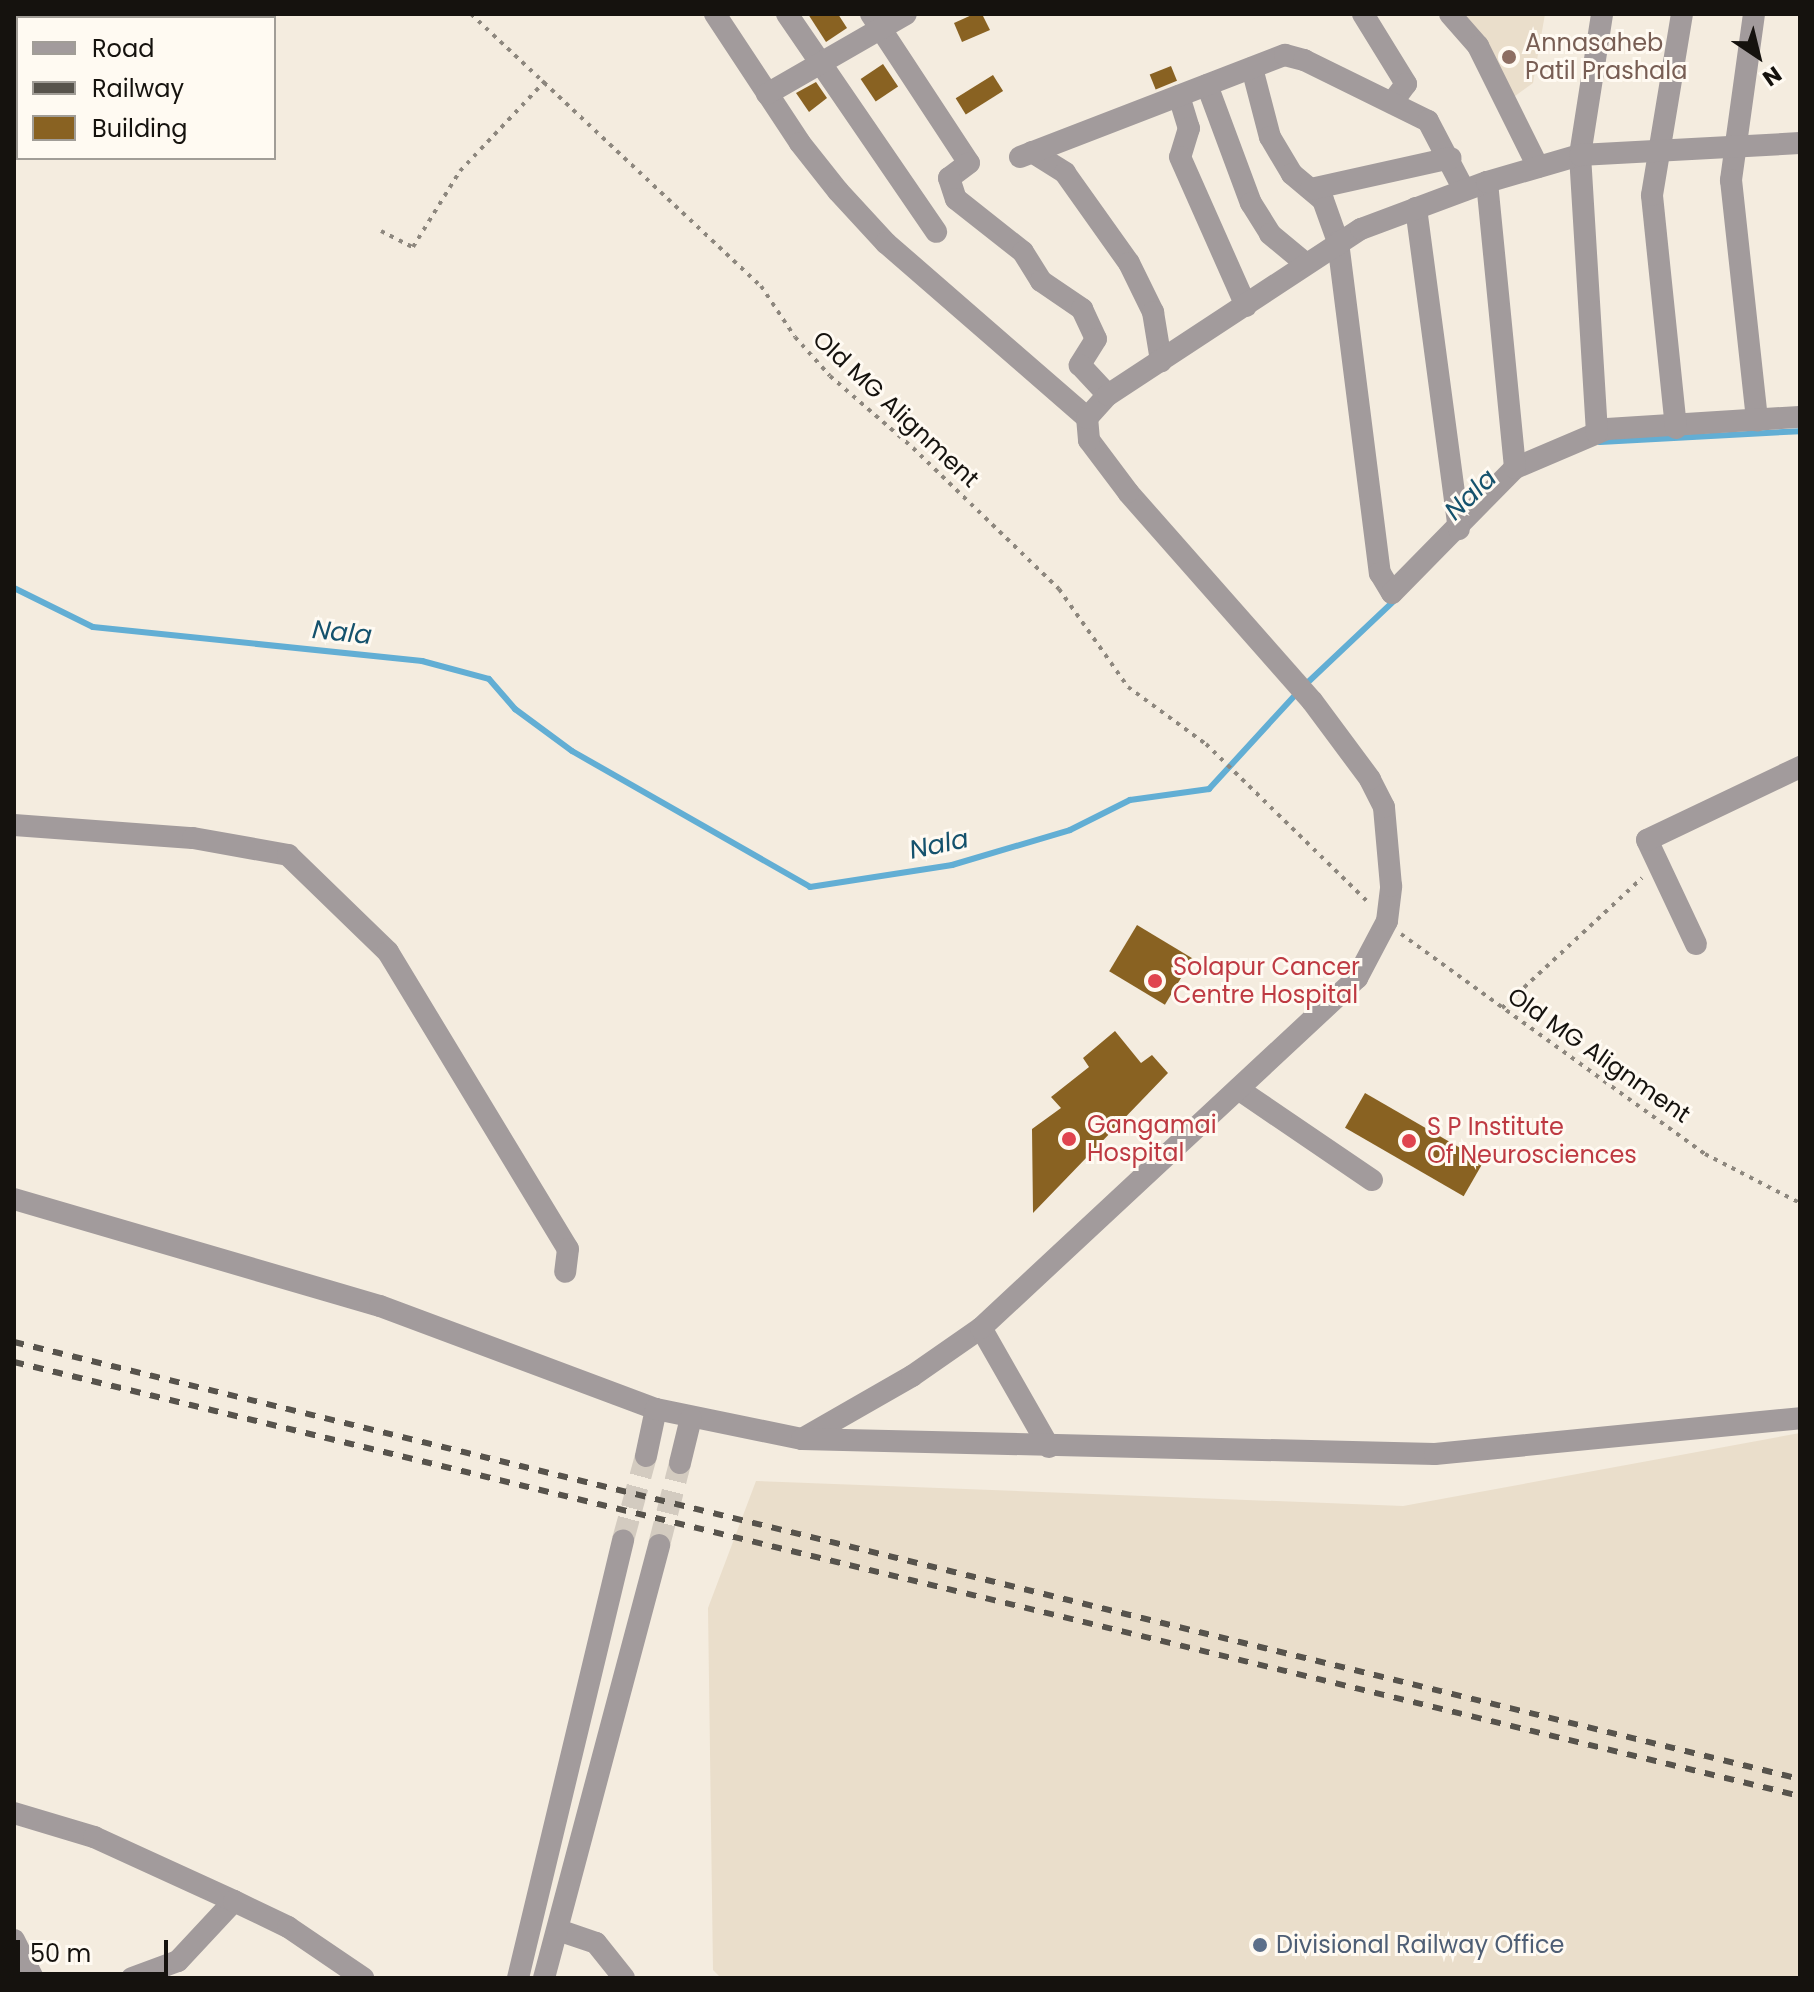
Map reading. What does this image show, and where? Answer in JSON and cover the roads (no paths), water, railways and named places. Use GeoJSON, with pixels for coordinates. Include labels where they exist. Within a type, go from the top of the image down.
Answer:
{"type":"FeatureCollection","features":[{"type":"Feature","properties":{"kind":"street"},"geometry":{"type":"LineString","coordinates":[[715,14],[767,94],[838,191],[886,243],[1087,418],[1089,440],[1128,492],[1312,701],[1384,807],[1390,843],[1387,921],[1357,978],[981,1328],[912,1376],[802,1439]]}},
{"type":"Feature","properties":{"kind":"street"},"geometry":{"type":"LineString","coordinates":[[787,14],[936,232]]}},
{"type":"Feature","properties":{"kind":"street"},"geometry":{"type":"LineString","coordinates":[[767,94],[819,62],[875,21],[906,14]]}},
{"type":"Feature","properties":{"kind":"street"},"geometry":{"type":"LineString","coordinates":[[1363,14],[1406,84],[1393,101]]}},
{"type":"Feature","properties":{"kind":"street"},"geometry":{"type":"LineString","coordinates":[[1450,14],[1478,46],[1538,167]]}},
{"type":"Feature","properties":{"kind":"street"},"geometry":{"type":"LineString","coordinates":[[1597,433],[1580,155],[1602,14]]}},
{"type":"Feature","properties":{"kind":"street"},"geometry":{"type":"LineString","coordinates":[[1676,428],[1652,195],[1682,14]]}},
{"type":"Feature","properties":{"kind":"street"},"geometry":{"type":"LineString","coordinates":[[1754,14],[1731,180],[1757,421]]}},
{"type":"Feature","properties":{"kind":"street"},"geometry":{"type":"LineString","coordinates":[[875,21],[969,163],[949,178],[956,199],[1023,252],[1041,281],[1082,309],[1096,339],[1080,365],[1108,395]]}},
{"type":"Feature","properties":{"kind":"street"},"geometry":{"type":"LineString","coordinates":[[1161,361],[1153,312],[1129,263],[1065,173],[1026,155],[1285,55],[1304,60],[1393,101],[1428,121],[1451,158],[1464,190]]}},
{"type":"Feature","properties":{"kind":"street"},"geometry":{"type":"LineString","coordinates":[[1252,68],[1270,137],[1292,174],[1323,200],[1338,242],[1380,573],[1392,593],[1459,529],[1515,468],[1597,433],[1800,417]]}},
{"type":"Feature","properties":{"kind":"street"},"geometry":{"type":"LineString","coordinates":[[1207,85],[1251,203],[1270,234],[1305,263]]}},
{"type":"Feature","properties":{"kind":"street"},"geometry":{"type":"LineString","coordinates":[[1179,96],[1189,128],[1180,157],[1246,306]]}},
{"type":"Feature","properties":{"kind":"street"},"geometry":{"type":"LineString","coordinates":[[1087,418],[1108,395],[1246,306],[1305,263],[1338,242],[1416,208],[1487,182],[1580,155],[1800,143]]}},
{"type":"Feature","properties":{"kind":"street"},"geometry":{"type":"LineString","coordinates":[[1311,189],[1451,158]]}},
{"type":"Feature","properties":{"kind":"street"},"geometry":{"type":"LineString","coordinates":[[1487,182],[1515,468]]}},
{"type":"Feature","properties":{"kind":"street"},"geometry":{"type":"LineString","coordinates":[[1416,208],[1459,529]]}},
{"type":"Feature","properties":{"kind":"street"},"geometry":{"type":"LineString","coordinates":[[1696,944],[1647,840],[1800,767]]}},
{"type":"Feature","properties":{"kind":"street"},"geometry":{"type":"LineString","coordinates":[[14,825],[193,838],[288,855],[388,952],[568,1249],[565,1272]]}},
{"type":"Feature","properties":{"kind":"street"},"geometry":{"type":"LineString","coordinates":[[1238,1089],[1372,1180]]}},
{"type":"Feature","properties":{"kind":"street"},"geometry":{"type":"LineString","coordinates":[[14,1199],[380,1306],[656,1409],[802,1439],[1435,1454],[1800,1418]]}},
{"type":"Feature","properties":{"kind":"street"},"geometry":{"type":"LineString","coordinates":[[981,1328],[1049,1447]]}},
{"type":"Feature","properties":{"kind":"street"},"geometry":{"type":"LineString","coordinates":[[646,1456],[656,1409]]}},
{"type":"Feature","properties":{"kind":"street"},"geometry":{"type":"LineString","coordinates":[[680,1463],[691,1418]]}},
{"type":"Feature","properties":{"kind":"street"},"geometry":{"type":"LineString","coordinates":[[518,1978],[623,1540]]}},
{"type":"Feature","properties":{"kind":"street"},"geometry":{"type":"LineString","coordinates":[[544,1978],[659,1545]]}},
{"type":"Feature","properties":{"kind":"street"},"geometry":{"type":"LineString","coordinates":[[14,1813],[94,1837],[234,1901],[288,1927],[363,1978]]}},
{"type":"Feature","properties":{"kind":"street"},"geometry":{"type":"LineString","coordinates":[[132,1978],[178,1961],[234,1901]]}},
{"type":"Feature","properties":{"kind":"street"},"geometry":{"type":"LineString","coordinates":[[558,1930],[596,1943],[624,1978]]}},
{"type":"Feature","properties":{"kind":"street"},"geometry":{"type":"LineString","coordinates":[[14,1940],[33,1978]]}},
{"type":"Feature","properties":{"kind":"waterway","name":"Nala"},"geometry":{"type":"LineString","coordinates":[[1600,442],[1800,431]]}},
{"type":"Feature","properties":{"kind":"waterway","name":"Nala"},"geometry":{"type":"LineString","coordinates":[[14,588],[93,627],[422,661],[489,679],[515,709],[572,751],[810,887],[952,865],[1070,830],[1130,800],[1209,789],[1297,693]]}},
{"type":"Feature","properties":{"kind":"waterway","name":"Nala"},"geometry":{"type":"LineString","coordinates":[[1305,685],[1396,599]]}},
{"type":"Feature","properties":{"kind":"tunnel"},"geometry":{"type":"LineString","coordinates":[[623,1540],[646,1456]]}},
{"type":"Feature","properties":{"kind":"tunnel"},"geometry":{"type":"LineString","coordinates":[[659,1545],[680,1463]]}},
{"type":"Feature","properties":{"kind":"railway"},"geometry":{"type":"LineString","coordinates":[[14,1342],[1800,1779]]}},
{"type":"Feature","properties":{"kind":"railway"},"geometry":{"type":"LineString","coordinates":[[14,1362],[1800,1796]]}},
{"type":"Feature","properties":{"kind":"place","name":"Annasaheb Patil Prashala"},"geometry":{"type":"Point","coordinates":[1509,57]}},
{"type":"Feature","properties":{"kind":"place","name":"Solapur Cancer Centre Hospital"},"geometry":{"type":"Point","coordinates":[1155,981]}},
{"type":"Feature","properties":{"kind":"place","name":"Gangamai Hospital"},"geometry":{"type":"Point","coordinates":[1069,1139]}},
{"type":"Feature","properties":{"kind":"place","name":"S P Institute Of Neurosciences"},"geometry":{"type":"Point","coordinates":[1409,1141]}},
{"type":"Feature","properties":{"kind":"place","name":"Divisional Railway Office"},"geometry":{"type":"Point","coordinates":[1260,1945]}}]}
